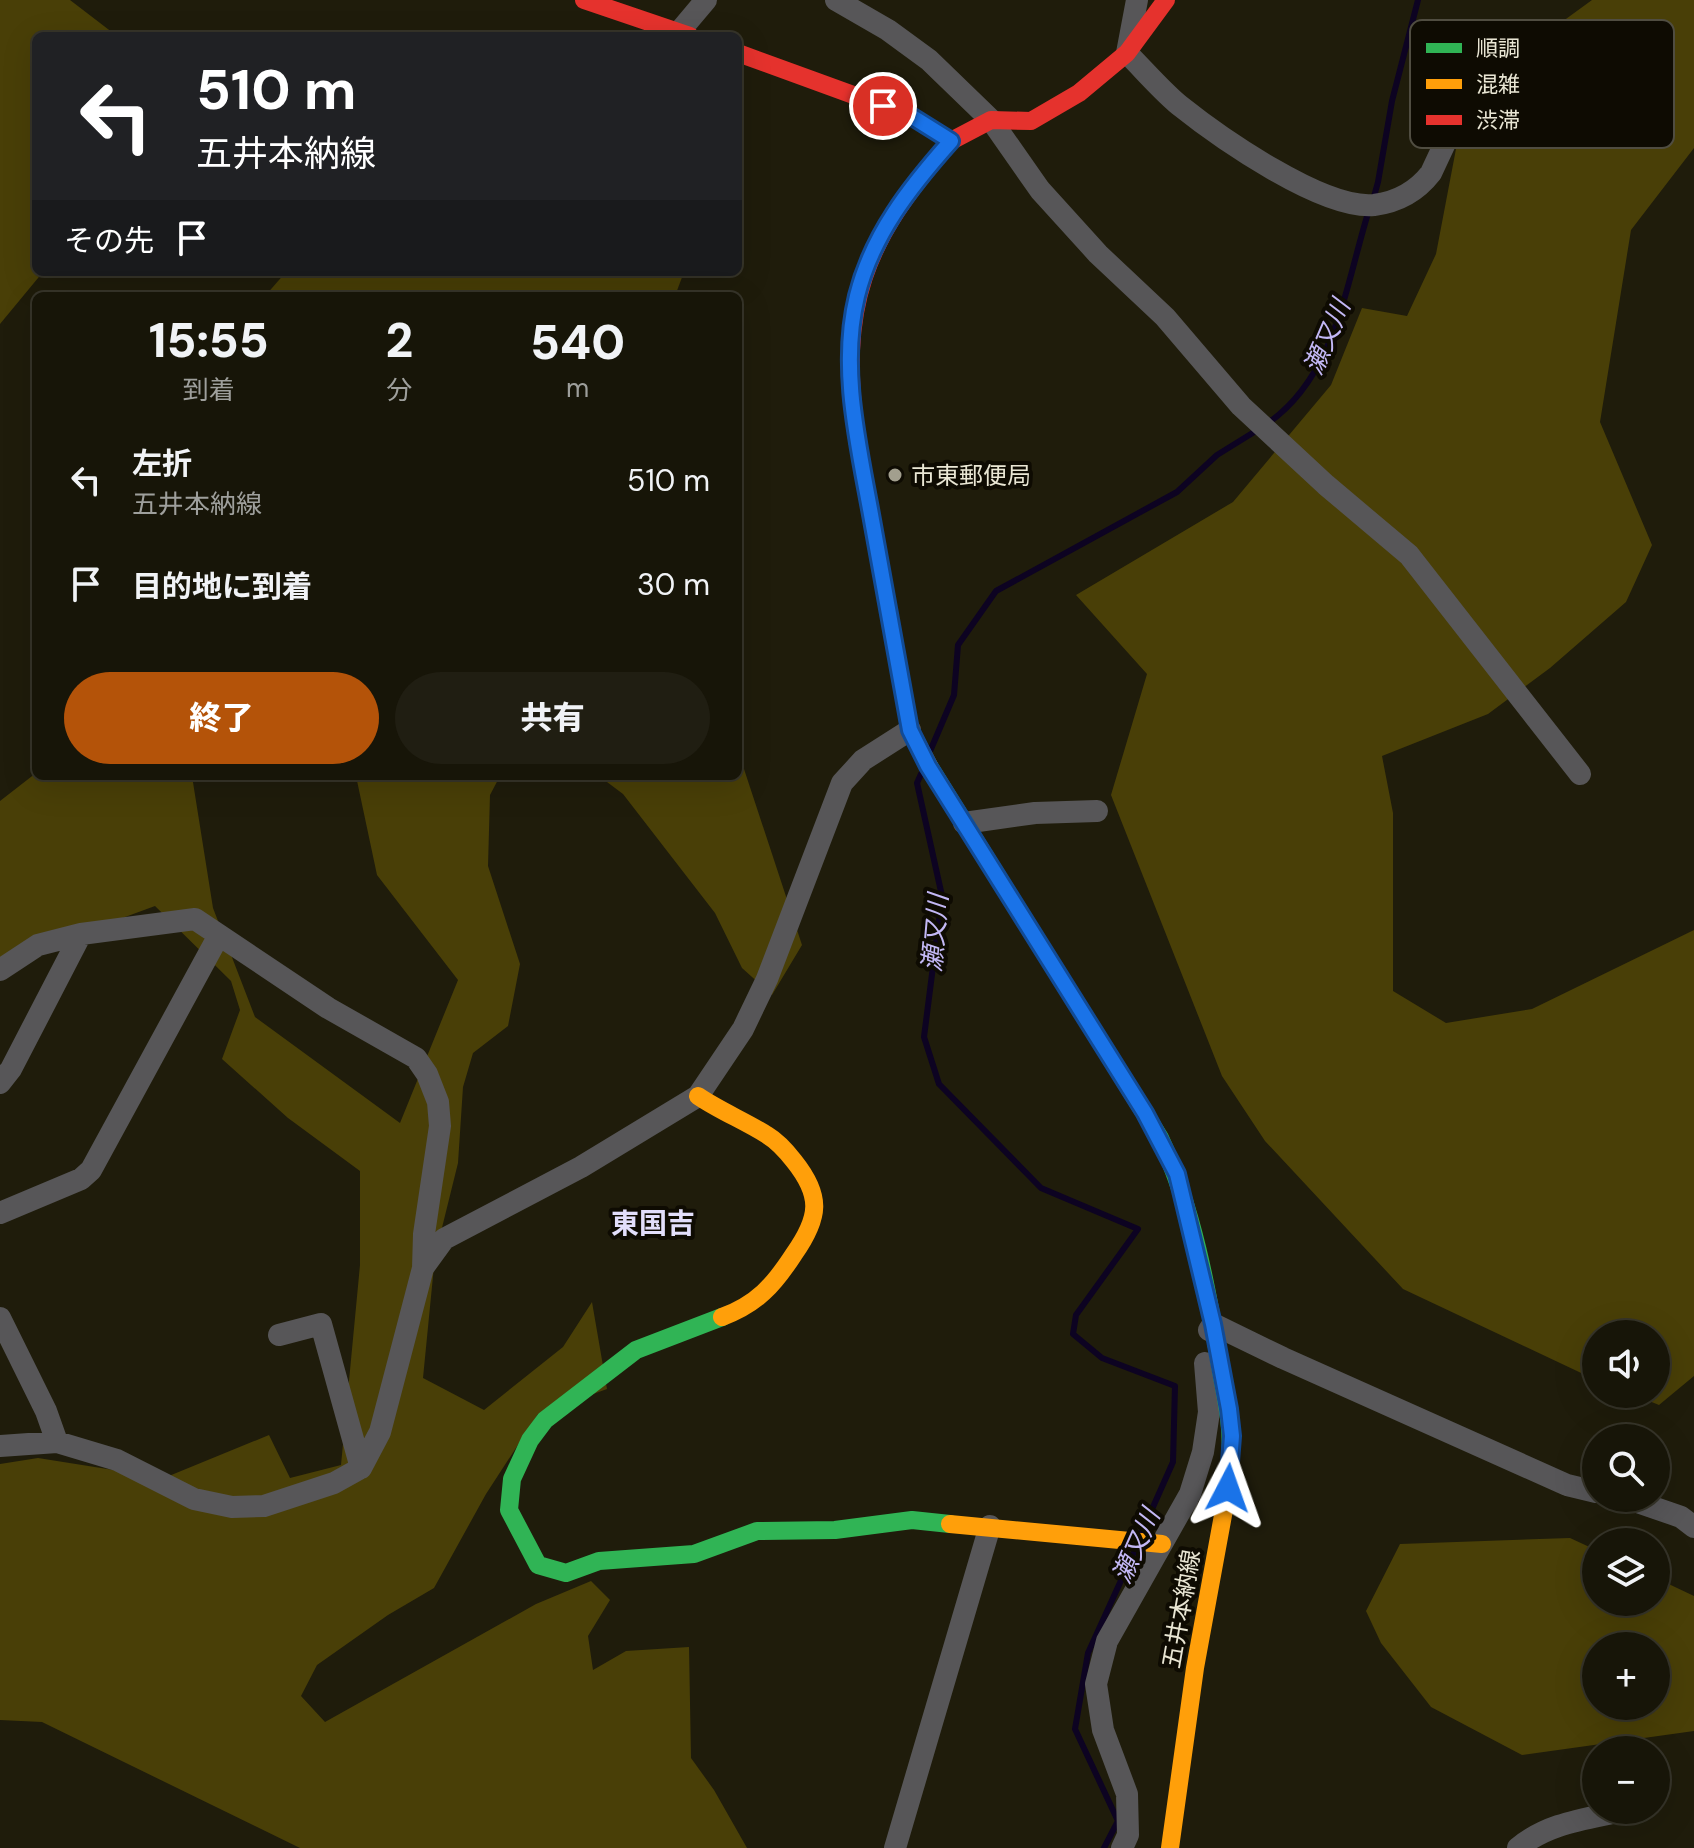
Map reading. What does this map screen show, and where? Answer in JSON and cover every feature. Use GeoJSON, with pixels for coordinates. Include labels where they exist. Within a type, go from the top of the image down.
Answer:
{"type":"FeatureCollection","features":[{"type":"Feature","properties":{"kind":"main road"},"geometry":{"type":"LineString","coordinates":[[584,0],[678,32]]}},
{"type":"Feature","properties":{"kind":"main road"},"geometry":{"type":"LineString","coordinates":[[742,54],[911,116],[951,141],[991,120],[1031,121],[1079,93],[1127,53],[1166,0]]}},
{"type":"Feature","properties":{"kind":"main road","name":"五井本納線"},"geometry":{"type":"LineString","coordinates":[[951,141],[894,211],[879,236],[856,296],[849,374],[910,730],[916,746],[1137,1101],[1177,1174],[1213,1324],[1232,1436],[1229,1476],[1195,1668],[1170,1848]]}},
{"type":"Feature","properties":{"kind":"main road"},"geometry":{"type":"LineString","coordinates":[[698,1096],[769,1136],[789,1155],[808,1179],[815,1196],[812,1221],[781,1274],[748,1307],[636,1350],[545,1420],[530,1440],[512,1479],[509,1510],[538,1565],[566,1573],[599,1561],[694,1554],[757,1531],[835,1530],[912,1520],[1162,1544]]}},
{"type":"Feature","properties":{"kind":"street"},"geometry":{"type":"LineString","coordinates":[[685,32],[706,0]]}},
{"type":"Feature","properties":{"kind":"street"},"geometry":{"type":"LineString","coordinates":[[836,0],[888,30],[929,60],[991,120],[1040,190],[1098,254],[1165,317],[1241,406],[1326,485],[1409,555],[1580,774]]}},
{"type":"Feature","properties":{"kind":"street"},"geometry":{"type":"LineString","coordinates":[[1137,0],[1127,53],[1177,103],[1222,138],[1287,176],[1333,198],[1374,205],[1412,194],[1431,173],[1443,148]]}},
{"type":"Feature","properties":{"kind":"street"},"geometry":{"type":"LineString","coordinates":[[423,1268],[444,1239],[581,1167],[698,1096],[743,1029],[767,979],[842,783],[863,760],[910,730]]}},
{"type":"Feature","properties":{"kind":"street"},"geometry":{"type":"LineString","coordinates":[[964,823],[1035,813],[1097,811]]}},
{"type":"Feature","properties":{"kind":"street"},"geometry":{"type":"LineString","coordinates":[[0,970],[38,945],[81,934],[195,919],[328,1008],[416,1058],[427,1074],[438,1102],[440,1126],[424,1234],[423,1268],[380,1432],[361,1468],[334,1483],[264,1506],[232,1507],[194,1499],[117,1460],[57,1442],[0,1446]]}},
{"type":"Feature","properties":{"kind":"street"},"geometry":{"type":"LineString","coordinates":[[0,1083],[11,1069],[81,934]]}},
{"type":"Feature","properties":{"kind":"street"},"geometry":{"type":"LineString","coordinates":[[0,1213],[81,1179],[91,1170],[219,935]]}},
{"type":"Feature","properties":{"kind":"street"},"geometry":{"type":"LineString","coordinates":[[0,1318],[46,1411],[57,1442]]}},
{"type":"Feature","properties":{"kind":"street"},"geometry":{"type":"LineString","coordinates":[[279,1335],[321,1324],[361,1468]]}},
{"type":"Feature","properties":{"kind":"street"},"geometry":{"type":"LineString","coordinates":[[1122,1848],[1128,1835],[1127,1794],[1103,1730],[1096,1684],[1107,1641],[1190,1494],[1203,1452],[1209,1412],[1204,1339],[1213,1324],[1567,1485],[1582,1489]]}},
{"type":"Feature","properties":{"kind":"street"},"geometry":{"type":"LineString","coordinates":[[1667,1512],[1681,1517],[1694,1527]]}},
{"type":"Feature","properties":{"kind":"street"},"geometry":{"type":"LineString","coordinates":[[895,1848],[990,1526]]}},
{"type":"Feature","properties":{"kind":"street"},"geometry":{"type":"LineString","coordinates":[[1518,1848],[1553,1827],[1582,1820]]}},
{"type":"Feature","properties":{"kind":"shaded area"},"geometry":{"type":"Polygon","coordinates":[[[0,0],[70,0],[112,32],[32,32],[32,276],[40,276],[0,324],[0,0]]]}},
{"type":"Feature","properties":{"kind":"shaded area"},"geometry":{"type":"Polygon","coordinates":[[[1592,0],[1694,0],[1694,148],[1631,230],[1600,422],[1652,545],[1626,602],[1550,668],[1488,714],[1382,756],[1393,813],[1393,991],[1446,1023],[1532,1009],[1694,930],[1694,1376],[1670,1396],[1670,1320],[1582,1320],[1582,1373],[1403,1289],[1265,1141],[1222,1076],[1111,795],[1147,674],[1076,595],[1233,502],[1331,385],[1362,308],[1407,316],[1436,254],[1456,148],[1674,148],[1674,20],[1565,20],[1592,0]]]}},
{"type":"Feature","properties":{"kind":"shaded area"},"geometry":{"type":"Polygon","coordinates":[[[282,276],[682,276],[676,292],[268,292],[282,276]]]}},
{"type":"Feature","properties":{"kind":"shaded area"},"geometry":{"type":"Polygon","coordinates":[[[742,766],[744,769],[802,945],[772,995],[742,968],[715,913],[623,794],[604,780],[742,780],[742,766]]]}},
{"type":"Feature","properties":{"kind":"shaded area"},"geometry":{"type":"Polygon","coordinates":[[[32,776],[32,780],[193,780],[213,908],[255,1017],[400,1123],[458,980],[377,875],[357,780],[498,780],[490,795],[488,866],[520,964],[508,1026],[473,1053],[463,1087],[458,1163],[435,1256],[423,1378],[484,1410],[563,1347],[592,1302],[607,1389],[538,1414],[486,1494],[434,1588],[388,1615],[317,1665],[301,1696],[325,1722],[536,1604],[591,1581],[610,1600],[588,1636],[593,1670],[626,1651],[689,1647],[691,1758],[714,1790],[747,1848],[300,1848],[42,1722],[0,1720],[0,1464],[38,1458],[164,1478],[269,1435],[290,1478],[341,1465],[360,1265],[360,1171],[288,1118],[222,1059],[240,1010],[231,981],[155,906],[0,963],[0,801],[32,776]]]}},
{"type":"Feature","properties":{"kind":"shaded area"},"geometry":{"type":"Polygon","coordinates":[[[1570,1538],[1582,1544],[1582,1616],[1670,1616],[1670,1585],[1694,1596],[1694,1731],[1658,1736],[1582,1736],[1582,1747],[1522,1755],[1431,1707],[1381,1643],[1366,1611],[1400,1544],[1570,1538]]]}},
{"type":"Feature","properties":{"kind":"waterway","name":"瀬又川"},"geometry":{"type":"LineString","coordinates":[[1413,20],[1418,0]]}},
{"type":"Feature","properties":{"kind":"waterway","name":"瀬又川"},"geometry":{"type":"LineString","coordinates":[[1373,200],[1392,101],[1410,31]]}},
{"type":"Feature","properties":{"kind":"waterway","name":"瀬又川"},"geometry":{"type":"LineString","coordinates":[[1268,423],[1291,403],[1324,354],[1345,297],[1369,210]]}},
{"type":"Feature","properties":{"kind":"waterway","name":"瀬又川"},"geometry":{"type":"LineString","coordinates":[[931,749],[954,695],[958,645],[996,591],[1177,492],[1217,455],[1259,429]]}},
{"type":"Feature","properties":{"kind":"waterway","name":"瀬又川"},"geometry":{"type":"LineString","coordinates":[[921,774],[917,783],[942,896],[924,1037],[939,1084],[1041,1188],[1138,1229],[1076,1315],[1073,1334],[1102,1358],[1175,1386],[1173,1462],[1141,1534]]}},
{"type":"Feature","properties":{"kind":"waterway","name":"瀬又川"},"geometry":{"type":"LineString","coordinates":[[1104,1848],[1118,1821],[1075,1729],[1088,1653],[1134,1552]]}},
{"type":"Feature","properties":{"kind":"traffic: fast"},"geometry":{"type":"LineString","coordinates":[[929,766],[1160,1138],[1172,1165],[1204,1278],[1228,1411],[1230,1457]]}},
{"type":"Feature","properties":{"kind":"traffic: fast"},"geometry":{"type":"LineString","coordinates":[[722,1317],[636,1350],[545,1420],[530,1440],[512,1479],[509,1510],[538,1565],[566,1573],[599,1561],[694,1554],[757,1531],[835,1530],[912,1520],[950,1524]]}},
{"type":"Feature","properties":{"kind":"traffic: slow"},"geometry":{"type":"LineString","coordinates":[[857,439],[910,730],[929,766]]}},
{"type":"Feature","properties":{"kind":"traffic: slow"},"geometry":{"type":"LineString","coordinates":[[698,1096],[774,1140],[803,1174],[813,1196],[813,1218],[809,1229],[779,1275],[755,1300],[722,1317]]}},
{"type":"Feature","properties":{"kind":"traffic: slow"},"geometry":{"type":"LineString","coordinates":[[1170,1848],[1195,1668],[1228,1488],[1230,1457]]}},
{"type":"Feature","properties":{"kind":"traffic: slow"},"geometry":{"type":"LineString","coordinates":[[950,1524],[1162,1544]]}},
{"type":"Feature","properties":{"kind":"traffic: jam"},"geometry":{"type":"LineString","coordinates":[[584,0],[678,32]]}},
{"type":"Feature","properties":{"kind":"traffic: jam"},"geometry":{"type":"LineString","coordinates":[[951,141],[991,120],[1031,121],[1079,93],[1127,53],[1166,0]]}},
{"type":"Feature","properties":{"kind":"traffic: jam"},"geometry":{"type":"LineString","coordinates":[[742,54],[911,116],[951,141],[897,211],[864,277],[855,312],[851,350],[857,439]]}},
{"type":"Feature","properties":{"kind":"place","name":"市東郵便局"},"geometry":{"type":"Point","coordinates":[895,475]}},
{"type":"Feature","properties":{"kind":"district","name":"東国吉"},"geometry":{"type":"Point","coordinates":[653,1223]}},
{"type":"Feature","properties":{"kind":"route"},"geometry":{"type":"LineString","coordinates":[[883,106],[911,116],[951,141],[928,166],[879,236],[856,296],[851,333],[849,374],[862,462],[910,730],[928,766],[1145,1113],[1177,1174],[1213,1324],[1229,1409],[1232,1436],[1228,1488]]}}]}
